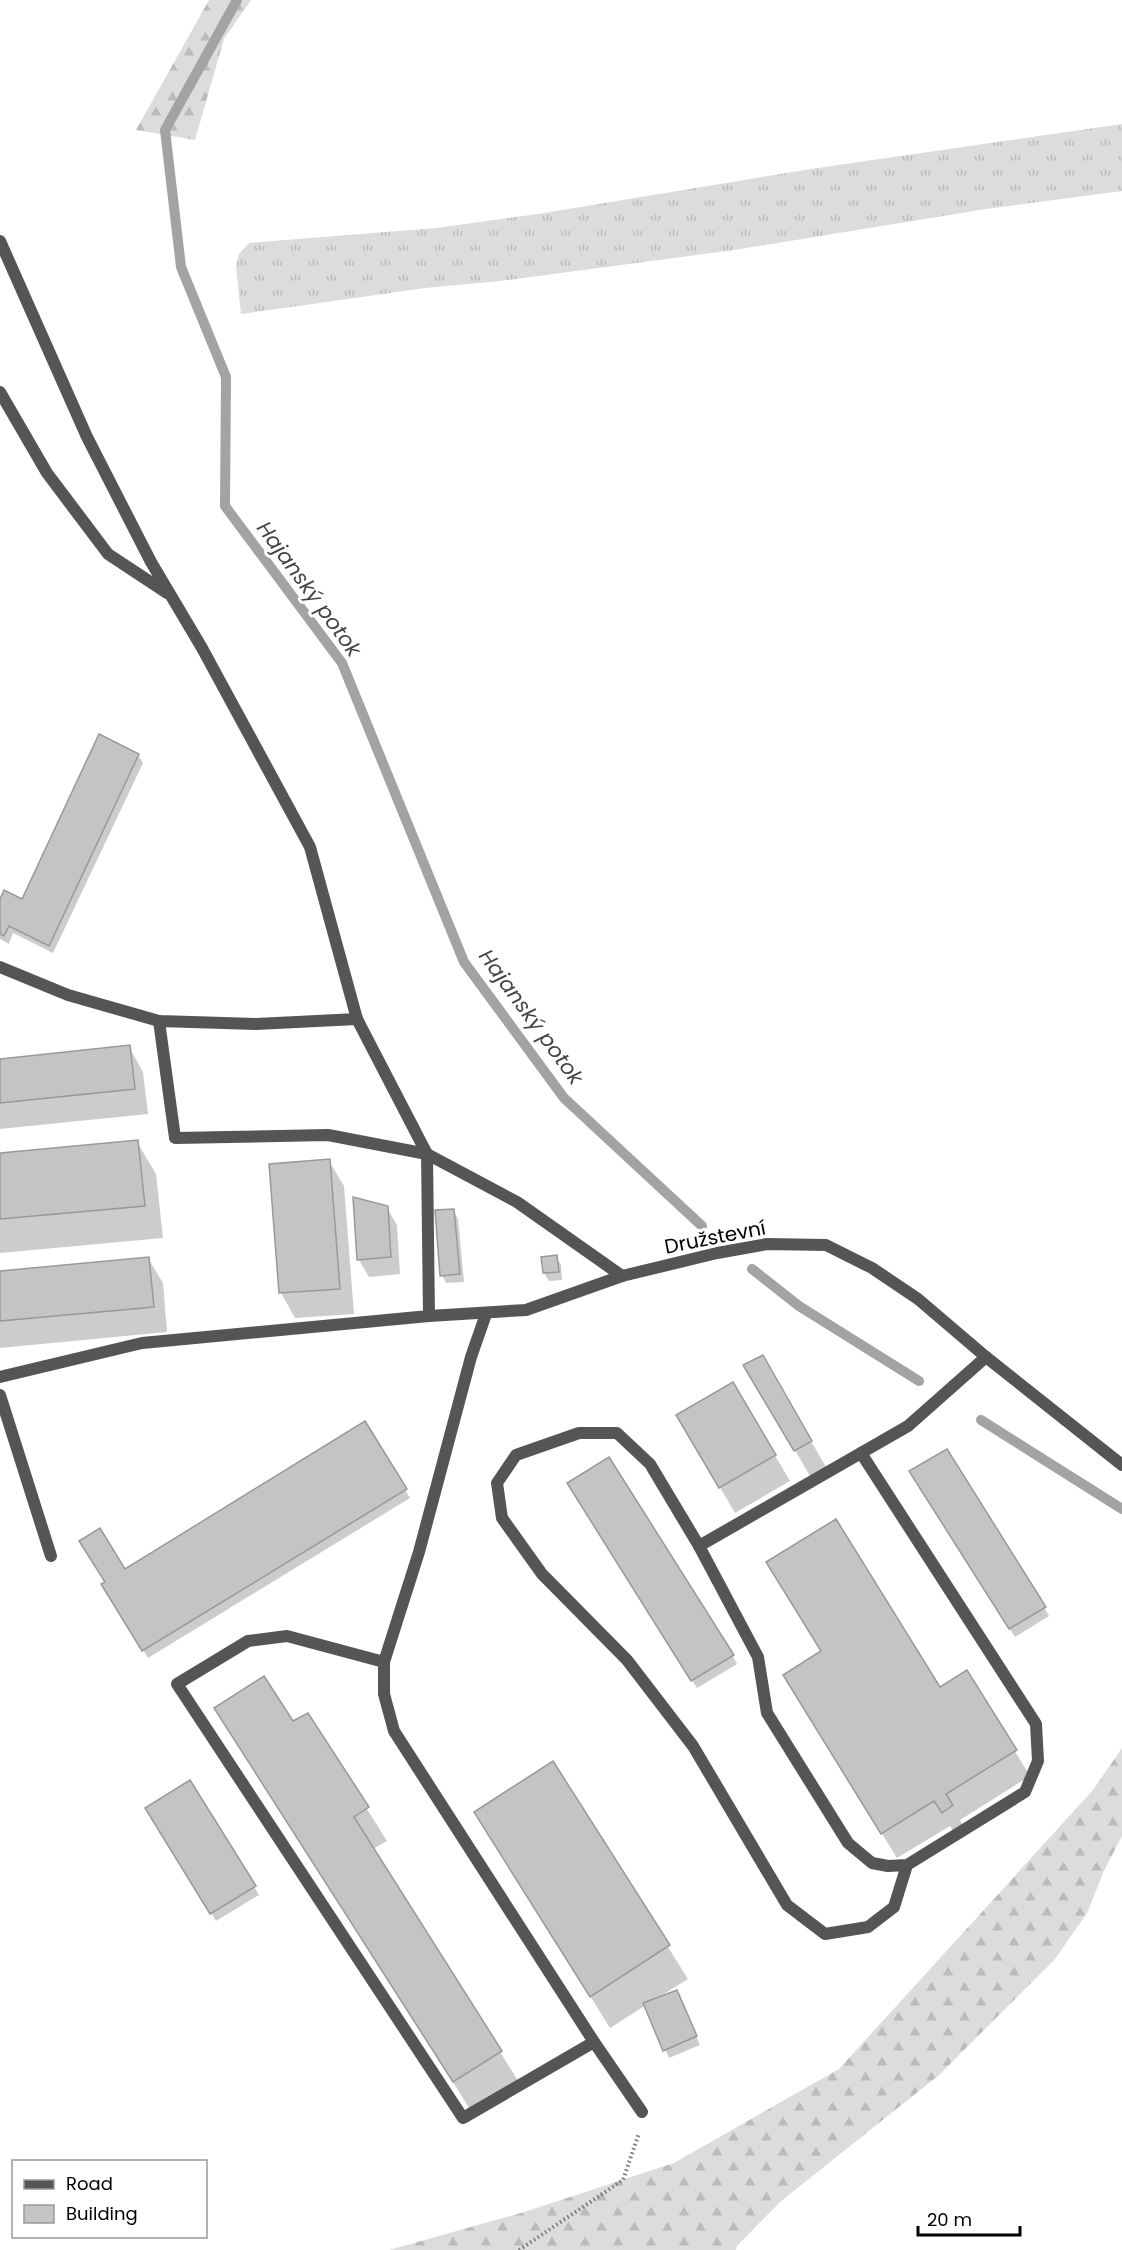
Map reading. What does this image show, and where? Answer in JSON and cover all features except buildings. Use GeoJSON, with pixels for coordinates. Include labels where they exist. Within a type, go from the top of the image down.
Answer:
{"type":"FeatureCollection","features":[{"type":"Feature","properties":{"kind":"street"},"geometry":{"type":"LineString","coordinates":[[0,241],[87,437],[151,562],[202,648],[310,847],[357,1018],[427,1154],[429,1316]]}},
{"type":"Feature","properties":{"kind":"street"},"geometry":{"type":"LineString","coordinates":[[0,392],[47,473],[108,554],[171,595]]}},
{"type":"Feature","properties":{"kind":"street"},"geometry":{"type":"LineString","coordinates":[[0,967],[68,995],[159,1021],[255,1024],[357,1018]]}},
{"type":"Feature","properties":{"kind":"street"},"geometry":{"type":"LineString","coordinates":[[159,1021],[175,1138],[328,1136],[427,1154],[517,1202],[622,1276]]}},
{"type":"Feature","properties":{"kind":"street","name":"Družstevní"},"geometry":{"type":"LineString","coordinates":[[0,1377],[142,1343],[429,1316],[526,1310],[622,1276],[717,1253],[767,1244],[826,1245],[872,1268],[918,1299],[986,1358],[1122,1465]]}},
{"type":"Feature","properties":{"kind":"street"},"geometry":{"type":"LineString","coordinates":[[486,1314],[471,1357],[419,1552],[384,1662],[384,1694],[394,1731],[594,2042],[642,2112]]}},
{"type":"Feature","properties":{"kind":"street"},"geometry":{"type":"LineString","coordinates":[[699,1545],[908,1426],[986,1358]]}},
{"type":"Feature","properties":{"kind":"street"},"geometry":{"type":"LineString","coordinates":[[0,1395],[51,1556]]}},
{"type":"Feature","properties":{"kind":"street"},"geometry":{"type":"LineString","coordinates":[[861,1453],[1036,1724],[1038,1761],[1025,1792],[907,1865],[888,1866],[872,1863],[848,1843],[766,1713],[758,1657],[699,1545],[650,1464],[617,1433],[579,1433],[516,1455],[496,1483],[502,1518],[542,1574],[627,1660],[693,1746],[787,1905],[825,1934],[868,1928],[894,1907],[907,1865]]}},
{"type":"Feature","properties":{"kind":"street"},"geometry":{"type":"LineString","coordinates":[[384,1662],[287,1636],[248,1641],[177,1684],[463,2118],[594,2042]]}},
{"type":"Feature","properties":{"kind":"path"},"geometry":{"type":"LineString","coordinates":[[519,2250],[623,2180],[639,2134],[642,2112]]}},
{"type":"Feature","properties":{"kind":"green space"},"geometry":{"type":"Polygon","coordinates":[[[209,0],[251,0],[224,39],[195,140],[136,130],[209,0]]]}},
{"type":"Feature","properties":{"kind":"green space"},"geometry":{"type":"Polygon","coordinates":[[[1122,124],[1122,191],[986,209],[734,250],[500,281],[425,288],[241,314],[236,266],[239,254],[249,243],[436,228],[538,214],[811,169],[1122,124]]]}},
{"type":"Feature","properties":{"kind":"green space"},"geometry":{"type":"Polygon","coordinates":[[[1122,1748],[1122,1836],[1103,1873],[1087,1913],[1055,1959],[939,2075],[780,2202],[737,2246],[736,2250],[389,2250],[521,2213],[674,2163],[839,2069],[1093,1790],[1122,1748]]]}},
{"type":"Feature","properties":{"kind":"waterway","name":"Hajanský potok"},"geometry":{"type":"LineString","coordinates":[[237,0],[165,130],[181,267],[226,377],[225,506],[342,663],[464,962],[564,1098],[702,1226]]}},
{"type":"Feature","properties":{"kind":"waterway","name":"Hajanský potok"},"geometry":{"type":"LineString","coordinates":[[752,1269],[799,1306],[919,1381]]}},
{"type":"Feature","properties":{"kind":"waterway","name":"Hajanský potok"},"geometry":{"type":"LineString","coordinates":[[981,1420],[1122,1509]]}}]}
